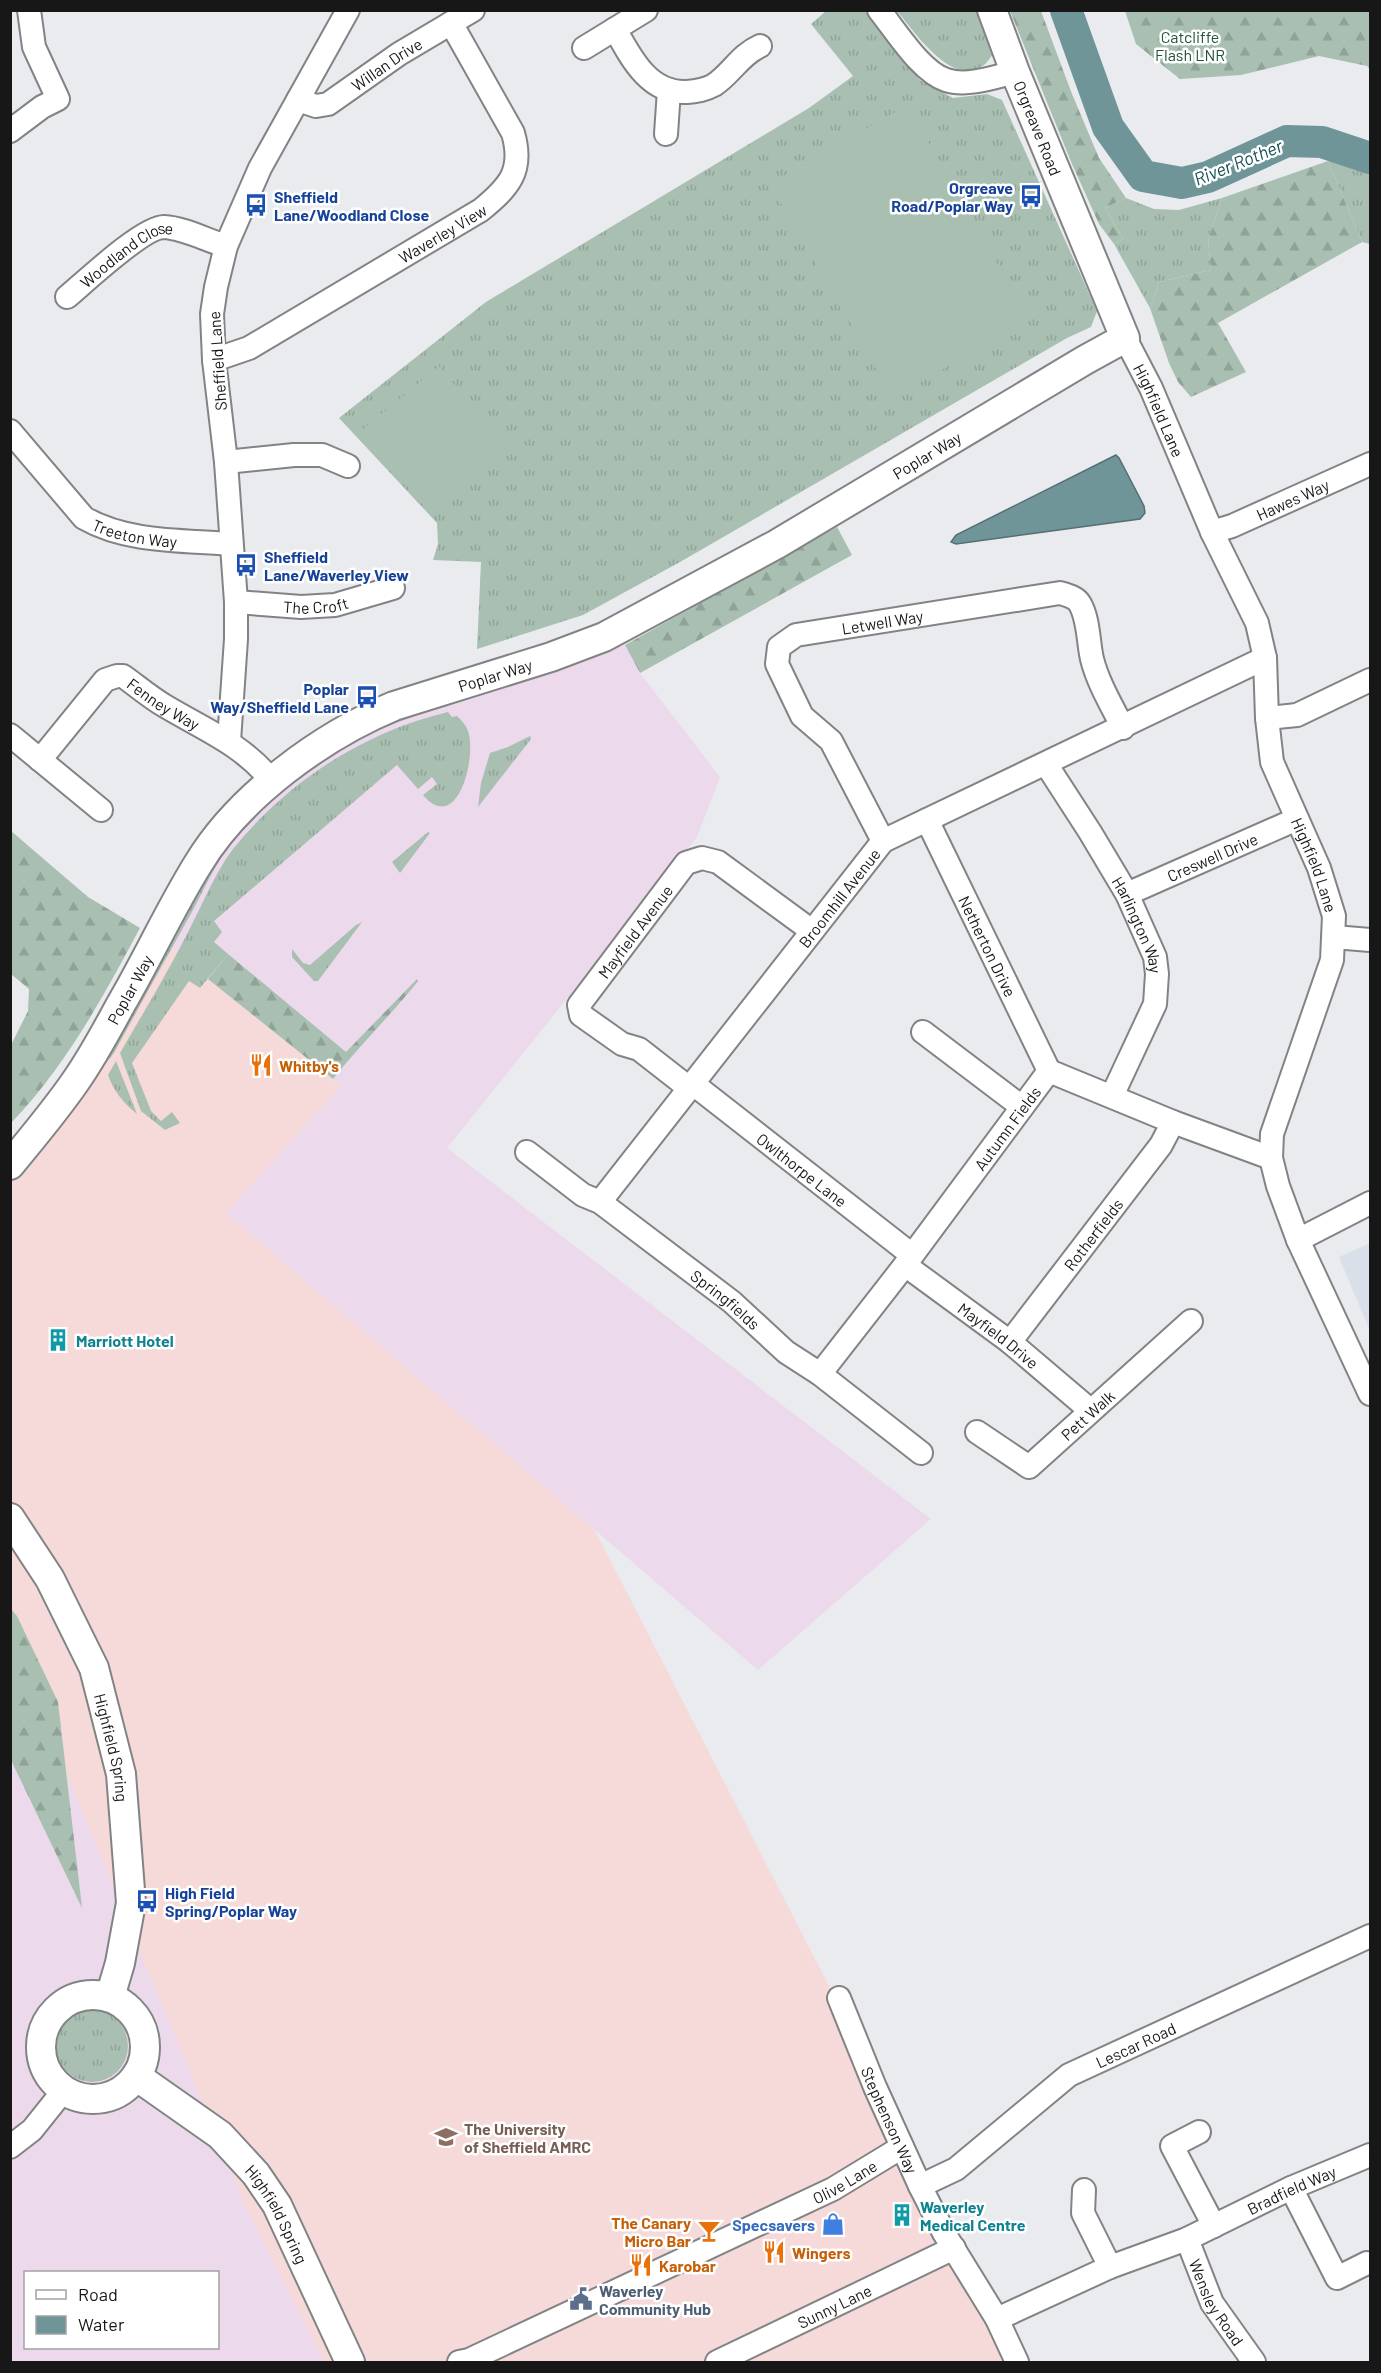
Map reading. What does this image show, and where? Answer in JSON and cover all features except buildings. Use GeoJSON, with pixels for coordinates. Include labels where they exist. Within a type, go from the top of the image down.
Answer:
{"type":"FeatureCollection","features":[{"type":"Feature","properties":{"kind":"main road"},"geometry":{"type":"LineString","coordinates":[[992,10],[1015,72]]}},
{"type":"Feature","properties":{"kind":"main road","name":"Orgreave Road"},"geometry":{"type":"LineString","coordinates":[[1015,72],[1125,338]]}},
{"type":"Feature","properties":{"kind":"main road","name":"Poplar Way"},"geometry":{"type":"LineString","coordinates":[[10,1165],[76,1080],[121,1004],[198,863],[221,832],[272,781],[350,727],[385,710],[551,657],[604,637],[777,544],[1125,338]]}},
{"type":"Feature","properties":{"kind":"main road","name":"Highfield Spring"},"geometry":{"type":"LineString","coordinates":[[10,1518],[50,1579],[94,1668],[122,1774],[131,1903],[120,1963],[110,1997]]}},
{"type":"Feature","properties":{"kind":"main road"},"geometry":{"type":"LineString","coordinates":[[95,1994],[110,1997],[124,2005],[136,2016],[143,2030],[146,2046],[143,2062],[136,2076],[125,2088],[111,2096],[94,2099],[78,2097],[64,2090],[51,2077],[43,2061],[41,2043],[48,2020],[66,2002],[80,1996],[95,1994]]}},
{"type":"Feature","properties":{"kind":"main road","name":"Highfield Spring"},"geometry":{"type":"LineString","coordinates":[[136,2076],[220,2135],[256,2174],[277,2205],[350,2362]]}},
{"type":"Feature","properties":{"kind":"street"},"geometry":{"type":"LineString","coordinates":[[10,131],[42,107],[58,99],[34,47],[29,10]]}},
{"type":"Feature","properties":{"kind":"street","name":"Sheffield Lane"},"geometry":{"type":"LineString","coordinates":[[229,741],[236,639],[236,602],[226,462],[214,360],[212,314],[216,287],[226,246],[260,168],[348,10]]}},
{"type":"Feature","properties":{"kind":"street","name":"Willan Drive"},"geometry":{"type":"LineString","coordinates":[[298,100],[316,106],[328,104],[399,54],[473,10]]}},
{"type":"Feature","properties":{"kind":"street"},"geometry":{"type":"LineString","coordinates":[[584,48],[646,10]]}},
{"type":"Feature","properties":{"kind":"street","name":"Orgreave Road"},"geometry":{"type":"LineString","coordinates":[[879,10],[928,69],[946,80],[977,80],[1015,72]]}},
{"type":"Feature","properties":{"kind":"street","name":"Waverley View"},"geometry":{"type":"LineString","coordinates":[[214,360],[249,348],[481,210],[501,194],[517,165],[518,148],[513,133],[451,23]]}},
{"type":"Feature","properties":{"kind":"street"},"geometry":{"type":"LineString","coordinates":[[615,30],[643,74],[669,90],[701,91],[715,84],[742,57],[760,46]]}},
{"type":"Feature","properties":{"kind":"street"},"geometry":{"type":"LineString","coordinates":[[666,134],[669,90]]}},
{"type":"Feature","properties":{"kind":"street","name":"Woodland Close"},"geometry":{"type":"LineString","coordinates":[[67,297],[133,242],[161,227],[173,228],[226,246]]}},
{"type":"Feature","properties":{"kind":"street","name":"Highfield Lane"},"geometry":{"type":"LineString","coordinates":[[1125,338],[1151,388],[1212,532],[1257,623],[1265,658],[1267,717],[1272,762],[1319,868],[1334,916],[1332,960],[1272,1134],[1271,1158],[1278,1186],[1298,1240],[1371,1394]]}},
{"type":"Feature","properties":{"kind":"street","name":"Treeton Way"},"geometry":{"type":"LineString","coordinates":[[10,431],[84,518],[98,526],[137,537],[231,544]]}},
{"type":"Feature","properties":{"kind":"street"},"geometry":{"type":"LineString","coordinates":[[226,462],[294,455],[322,455],[348,466]]}},
{"type":"Feature","properties":{"kind":"street","name":"Hawes Way"},"geometry":{"type":"LineString","coordinates":[[1212,532],[1232,526],[1371,464]]}},
{"type":"Feature","properties":{"kind":"street","name":"The Croft"},"geometry":{"type":"LineString","coordinates":[[236,602],[301,607],[335,605],[393,588]]}},
{"type":"Feature","properties":{"kind":"street","name":"Letwell Way"},"geometry":{"type":"LineString","coordinates":[[883,841],[831,741],[802,716],[777,664],[779,647],[796,635],[1060,594],[1071,596],[1079,602],[1084,614],[1094,666],[1123,728]]}},
{"type":"Feature","properties":{"kind":"street","name":"Broomhill Avenue"},"geometry":{"type":"LineString","coordinates":[[600,1202],[883,841],[1265,658]]}},
{"type":"Feature","properties":{"kind":"street","name":"Fenney Way"},"geometry":{"type":"LineString","coordinates":[[40,760],[105,680],[123,676],[163,705],[229,741],[258,764],[272,781]]}},
{"type":"Feature","properties":{"kind":"street"},"geometry":{"type":"LineString","coordinates":[[1267,717],[1297,715],[1371,680]]}},
{"type":"Feature","properties":{"kind":"street"},"geometry":{"type":"LineString","coordinates":[[10,735],[101,810]]}},
{"type":"Feature","properties":{"kind":"street","name":"Harlington Way"},"geometry":{"type":"LineString","coordinates":[[1046,764],[1090,832],[1126,894],[1155,957],[1157,988],[1155,1004],[1112,1096]]}},
{"type":"Feature","properties":{"kind":"street","name":"Creswell Drive"},"geometry":{"type":"LineString","coordinates":[[1126,894],[1297,819]]}},
{"type":"Feature","properties":{"kind":"street","name":"Netherton Drive"},"geometry":{"type":"LineString","coordinates":[[927,820],[1049,1071]]}},
{"type":"Feature","properties":{"kind":"street","name":"Mayfield Avenue"},"geometry":{"type":"LineString","coordinates":[[691,1085],[639,1049],[622,1044],[581,1015],[579,1005],[686,863],[702,858],[718,862],[812,931]]}},
{"type":"Feature","properties":{"kind":"street"},"geometry":{"type":"LineString","coordinates":[[1334,937],[1371,940]]}},
{"type":"Feature","properties":{"kind":"street"},"geometry":{"type":"LineString","coordinates":[[923,1032],[1022,1107]]}},
{"type":"Feature","properties":{"kind":"street","name":"Autumn Fields"},"geometry":{"type":"LineString","coordinates":[[820,1374],[909,1260],[1049,1071],[1173,1122],[1271,1158]]}},
{"type":"Feature","properties":{"kind":"street","name":"Owlthorpe Lane"},"geometry":{"type":"LineString","coordinates":[[691,1085],[909,1260]]}},
{"type":"Feature","properties":{"kind":"street","name":"Rotherfields"},"geometry":{"type":"LineString","coordinates":[[1010,1342],[1161,1145],[1173,1122]]}},
{"type":"Feature","properties":{"kind":"street","name":"Springfields"},"geometry":{"type":"LineString","coordinates":[[527,1152],[583,1195],[600,1202],[732,1302],[786,1352],[820,1374],[921,1453]]}},
{"type":"Feature","properties":{"kind":"street"},"geometry":{"type":"LineString","coordinates":[[1298,1240],[1371,1203]]}},
{"type":"Feature","properties":{"kind":"street","name":"Mayfield Drive"},"geometry":{"type":"LineString","coordinates":[[909,1260],[1090,1410]]}},
{"type":"Feature","properties":{"kind":"street","name":"Pett Walk"},"geometry":{"type":"LineString","coordinates":[[977,1432],[1029,1467],[1191,1321]]}},
{"type":"Feature","properties":{"kind":"street","name":"Lescar Road"},"geometry":{"type":"LineString","coordinates":[[920,2186],[956,2169],[1069,2076],[1371,1936]]}},
{"type":"Feature","properties":{"kind":"street","name":"Stephenson Way"},"geometry":{"type":"LineString","coordinates":[[839,1998],[920,2186],[997,2319],[1017,2362]]}},
{"type":"Feature","properties":{"kind":"street"},"geometry":{"type":"LineString","coordinates":[[10,2147],[32,2130],[64,2090]]}},
{"type":"Feature","properties":{"kind":"street"},"geometry":{"type":"LineString","coordinates":[[1199,2132],[1172,2146],[1214,2226]]}},
{"type":"Feature","properties":{"kind":"street","name":"Olive Lane"},"geometry":{"type":"LineString","coordinates":[[459,2362],[480,2355],[833,2189],[902,2147]]}},
{"type":"Feature","properties":{"kind":"street","name":"Bradfield Way"},"geometry":{"type":"LineString","coordinates":[[997,2319],[1110,2267],[1186,2239],[1291,2188],[1371,2155]]}},
{"type":"Feature","properties":{"kind":"street"},"geometry":{"type":"LineString","coordinates":[[1291,2188],[1337,2278],[1367,2263]]}},
{"type":"Feature","properties":{"kind":"street"},"geometry":{"type":"LineString","coordinates":[[1084,2190],[1083,2213],[1110,2267]]}},
{"type":"Feature","properties":{"kind":"street","name":"Wensley Road"},"geometry":{"type":"LineString","coordinates":[[1186,2239],[1212,2303],[1254,2362]]}},
{"type":"Feature","properties":{"kind":"street","name":"Sunny Lane"},"geometry":{"type":"LineString","coordinates":[[730,2360],[954,2248]]}},
{"type":"Feature","properties":{"kind":"shaded area"},"geometry":{"type":"Polygon","coordinates":[[[625,645],[640,673],[720,777],[697,837],[447,1148],[931,1519],[758,1670],[226,1213],[341,1086],[167,943],[241,825],[337,746],[440,704],[625,645]]]}},
{"type":"Feature","properties":{"kind":"shaded area"},"geometry":{"type":"Polygon","coordinates":[[[167,943],[341,1086],[585,1511],[1022,2362],[11,2362],[10,1139],[23,1126],[62,1075],[80,1090],[167,943]]]}},
{"type":"Feature","properties":{"kind":"shaded area"},"geometry":{"type":"Polygon","coordinates":[[[1370,1243],[1370,1331],[1339,1257],[1370,1243]]]}},
{"type":"Feature","properties":{"kind":"shaded area"},"geometry":{"type":"Polygon","coordinates":[[[10,1709],[67,1774],[245,2206],[324,2362],[11,2362],[10,1709]]]}},
{"type":"Feature","properties":{"kind":"green space"},"geometry":{"type":"Polygon","coordinates":[[[826,11],[867,11],[896,43],[920,80],[953,98],[987,94],[1002,100],[1097,311],[1091,327],[1067,338],[680,562],[583,615],[477,649],[481,562],[433,560],[438,544],[437,523],[339,418],[486,302],[809,108],[853,76],[811,24],[826,11]]]}},
{"type":"Feature","properties":{"kind":"green space"},"geometry":{"type":"Polygon","coordinates":[[[897,11],[979,11],[992,42],[993,54],[984,65],[972,70],[959,70],[935,54],[897,11]]]}},
{"type":"Feature","properties":{"kind":"green space"},"geometry":{"type":"Polygon","coordinates":[[[1010,11],[1041,11],[1099,158],[1126,198],[1105,208],[1123,239],[1114,244],[1099,224],[1072,164],[1010,11]]]}},
{"type":"Feature","properties":{"kind":"green space","name":"Catcliffe Flash LNR"},"geometry":{"type":"Polygon","coordinates":[[[1125,11],[1370,11],[1370,69],[1367,66],[1319,56],[1241,75],[1180,79],[1136,44],[1125,11]]]}},
{"type":"Feature","properties":{"kind":"green space"},"geometry":{"type":"Polygon","coordinates":[[[907,105],[1029,319],[893,398],[770,184],[907,105]]]}},
{"type":"Feature","properties":{"kind":"green space"},"geometry":{"type":"Polygon","coordinates":[[[1348,156],[1370,173],[1370,244],[1362,242],[1328,161],[1348,156]]]}},
{"type":"Feature","properties":{"kind":"green space"},"geometry":{"type":"Polygon","coordinates":[[[1328,161],[1362,242],[1218,323],[1246,372],[1191,397],[1178,382],[1169,363],[1150,308],[1159,282],[1211,270],[1208,240],[1222,198],[1328,161]]]}},
{"type":"Feature","properties":{"kind":"green space"},"geometry":{"type":"Polygon","coordinates":[[[1126,198],[1154,209],[1179,210],[1222,198],[1208,240],[1211,270],[1159,282],[1150,308],[1114,244],[1123,239],[1105,208],[1126,198]]]}},
{"type":"Feature","properties":{"kind":"green space"},"geometry":{"type":"Polygon","coordinates":[[[439,366],[505,446],[428,511],[361,431],[439,366]]]}},
{"type":"Feature","properties":{"kind":"green space"},"geometry":{"type":"Polygon","coordinates":[[[837,527],[852,555],[640,673],[625,645],[837,527]]]}},
{"type":"Feature","properties":{"kind":"green space"},"geometry":{"type":"Polygon","coordinates":[[[444,704],[448,706],[387,727],[330,757],[278,796],[254,818],[221,858],[114,1053],[106,1063],[105,1060],[167,943],[227,842],[301,771],[366,729],[444,704]]]}},
{"type":"Feature","properties":{"kind":"green space"},"geometry":{"type":"Polygon","coordinates":[[[448,712],[452,717],[457,716],[465,725],[470,743],[467,773],[455,799],[446,806],[435,805],[423,795],[437,784],[432,777],[418,789],[397,765],[214,921],[222,932],[214,942],[228,954],[200,988],[189,981],[132,1063],[151,1111],[161,1121],[172,1112],[180,1123],[165,1130],[141,1111],[120,1053],[170,967],[226,859],[255,824],[278,802],[330,762],[387,732],[448,712]]]}},
{"type":"Feature","properties":{"kind":"green space"},"geometry":{"type":"Polygon","coordinates":[[[530,736],[531,739],[478,807],[481,783],[490,753],[530,736]]]}},
{"type":"Feature","properties":{"kind":"green space"},"geometry":{"type":"Polygon","coordinates":[[[11,831],[88,897],[140,928],[82,1030],[49,1078],[11,1123],[11,1045],[28,1011],[29,989],[11,974],[11,831]]]}},
{"type":"Feature","properties":{"kind":"green space"},"geometry":{"type":"Polygon","coordinates":[[[428,832],[430,833],[400,873],[392,862],[428,832]]]}},
{"type":"Feature","properties":{"kind":"green space"},"geometry":{"type":"Polygon","coordinates":[[[362,922],[318,981],[314,981],[292,957],[292,949],[303,963],[310,965],[362,922]]]}},
{"type":"Feature","properties":{"kind":"green space"},"geometry":{"type":"Polygon","coordinates":[[[228,954],[346,1052],[417,979],[418,981],[333,1079],[208,979],[228,954]]]}},
{"type":"Feature","properties":{"kind":"green space"},"geometry":{"type":"Polygon","coordinates":[[[116,1061],[137,1114],[119,1096],[110,1081],[108,1075],[116,1061]]]}},
{"type":"Feature","properties":{"kind":"green space"},"geometry":{"type":"Polygon","coordinates":[[[11,1609],[17,1616],[58,1702],[82,1908],[11,1760],[11,1609]]]}},
{"type":"Feature","properties":{"kind":"green space"},"geometry":{"type":"Polygon","coordinates":[[[92,2010],[112,2016],[122,2026],[128,2046],[122,2066],[112,2076],[92,2082],[72,2076],[62,2066],[56,2046],[62,2026],[72,2016],[92,2010]]]}},
{"type":"Feature","properties":{"kind":"water"},"geometry":{"type":"Polygon","coordinates":[[[1116,455],[1144,506],[1145,513],[1140,519],[956,544],[951,542],[956,535],[1116,455]]]}},
{"type":"Feature","properties":{"kind":"waterway","name":"River Rother"},"geometry":{"type":"LineString","coordinates":[[1066,10],[1108,127],[1143,176],[1182,183],[1208,177],[1287,141],[1322,142],[1370,158]]}},
{"type":"Feature","properties":{"kind":"place","name":"Orgreave Road/Poplar Way"},"geometry":{"type":"Point","coordinates":[1031,196]}},
{"type":"Feature","properties":{"kind":"place","name":"Sheffield Lane/Woodland Close"},"geometry":{"type":"Point","coordinates":[256,205]}},
{"type":"Feature","properties":{"kind":"place","name":"Sheffield Lane/Waverley View"},"geometry":{"type":"Point","coordinates":[246,565]}},
{"type":"Feature","properties":{"kind":"place","name":"Poplar Way/Sheffield Lane"},"geometry":{"type":"Point","coordinates":[367,697]}},
{"type":"Feature","properties":{"kind":"place","name":"Whitby's"},"geometry":{"type":"Point","coordinates":[261,1065]}},
{"type":"Feature","properties":{"kind":"place","name":"Marriott Hotel"},"geometry":{"type":"Point","coordinates":[58,1340]}},
{"type":"Feature","properties":{"kind":"place","name":"High Field Spring/Poplar Way"},"geometry":{"type":"Point","coordinates":[147,1901]}},
{"type":"Feature","properties":{"kind":"place","name":"The University of Sheffield AMRC"},"geometry":{"type":"Point","coordinates":[446,2137]}},
{"type":"Feature","properties":{"kind":"place","name":"Waverley Medical Centre"},"geometry":{"type":"Point","coordinates":[902,2215]}},
{"type":"Feature","properties":{"kind":"place","name":"Specsavers"},"geometry":{"type":"Point","coordinates":[833,2224]}},
{"type":"Feature","properties":{"kind":"place","name":"The Canary Micro Bar"},"geometry":{"type":"Point","coordinates":[709,2231]}},
{"type":"Feature","properties":{"kind":"place","name":"Wingers"},"geometry":{"type":"Point","coordinates":[774,2252]}},
{"type":"Feature","properties":{"kind":"place","name":"Karobar"},"geometry":{"type":"Point","coordinates":[641,2265]}},
{"type":"Feature","properties":{"kind":"place","name":"Waverley Community Hub"},"geometry":{"type":"Point","coordinates":[581,2299]}}]}
